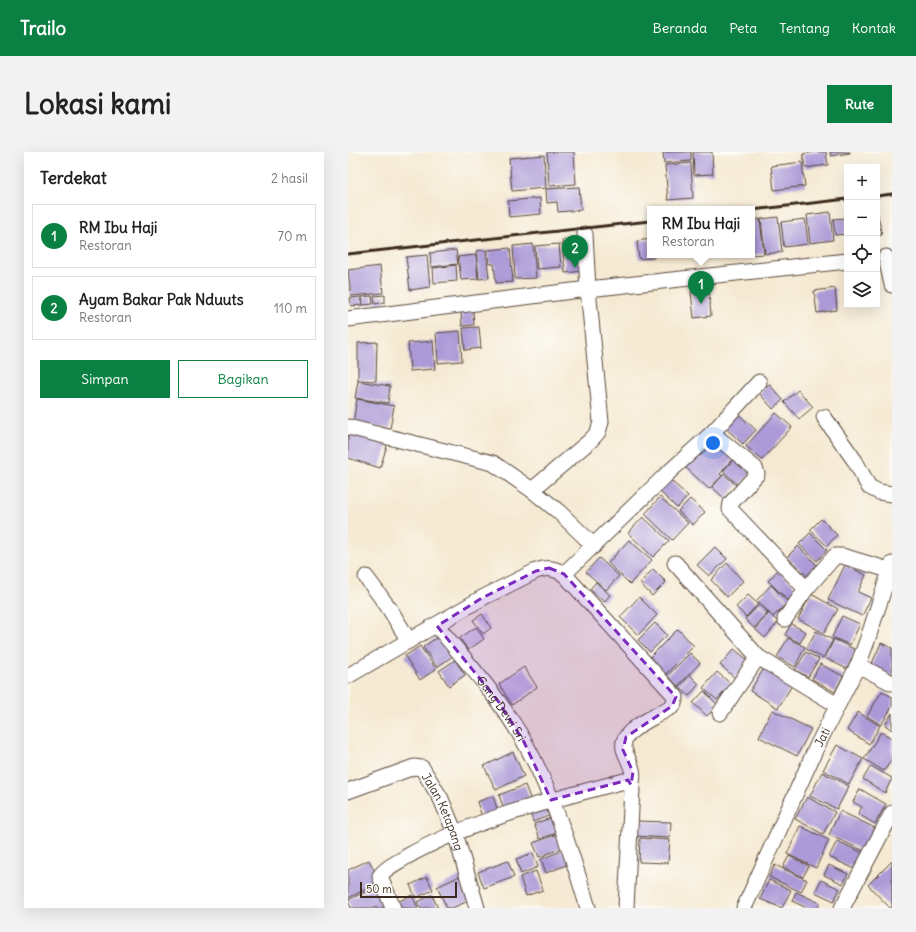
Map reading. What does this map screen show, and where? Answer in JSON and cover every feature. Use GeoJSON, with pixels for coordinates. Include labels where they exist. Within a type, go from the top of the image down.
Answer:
{"type":"FeatureCollection","features":[{"type":"Feature","properties":{"kind":"street"},"geometry":{"type":"LineString","coordinates":[[532,490],[591,440],[598,432],[601,422],[584,234]]}},
{"type":"Feature","properties":{"kind":"street"},"geometry":{"type":"LineString","coordinates":[[885,257],[892,285]]}},
{"type":"Feature","properties":{"kind":"street"},"geometry":{"type":"LineString","coordinates":[[348,319],[588,289],[844,261]]}},
{"type":"Feature","properties":{"kind":"street"},"geometry":{"type":"LineString","coordinates":[[564,574],[667,474],[712,433],[759,382]]}},
{"type":"Feature","properties":{"kind":"street"},"geometry":{"type":"LineString","coordinates":[[824,417],[856,461],[869,487],[879,492],[892,494]]}},
{"type":"Feature","properties":{"kind":"street"},"geometry":{"type":"LineString","coordinates":[[348,427],[493,463],[532,490],[559,512],[594,546]]}},
{"type":"Feature","properties":{"kind":"street"},"geometry":{"type":"LineString","coordinates":[[712,433],[755,468],[757,474],[731,503],[730,509],[806,588]]}},
{"type":"Feature","properties":{"kind":"street"},"geometry":{"type":"LineString","coordinates":[[785,619],[806,588],[835,556],[842,556],[891,567]]}},
{"type":"Feature","properties":{"kind":"street"},"geometry":{"type":"LineString","coordinates":[[675,563],[758,657],[837,705]]}},
{"type":"Feature","properties":{"kind":"street","name":"Jati"},"geometry":{"type":"LineString","coordinates":[[744,908],[837,705],[858,665],[891,567]]}},
{"type":"Feature","properties":{"kind":"street"},"geometry":{"type":"LineString","coordinates":[[348,676],[437,626],[482,598],[536,571],[549,568],[564,574],[676,697],[672,706],[634,730],[623,743],[623,750],[629,758],[634,779],[631,786],[626,908]]}},
{"type":"Feature","properties":{"kind":"street"},"geometry":{"type":"LineString","coordinates":[[366,577],[389,608],[409,641]]}},
{"type":"Feature","properties":{"kind":"street","name":"Gang Dewi Sri"},"geometry":{"type":"LineString","coordinates":[[437,626],[498,701],[524,742],[541,775],[551,800],[588,908]]}},
{"type":"Feature","properties":{"kind":"street"},"geometry":{"type":"LineString","coordinates":[[720,713],[758,657]]}},
{"type":"Feature","properties":{"kind":"street"},"geometry":{"type":"LineString","coordinates":[[858,665],[892,683]]}},
{"type":"Feature","properties":{"kind":"street","name":"Jalan Ketapang"},"geometry":{"type":"LineString","coordinates":[[348,791],[414,767],[422,768],[441,798],[455,833],[477,908]]}},
{"type":"Feature","properties":{"kind":"street"},"geometry":{"type":"LineString","coordinates":[[393,908],[380,876],[382,873],[413,853],[455,833],[551,800],[624,781],[628,782],[631,786]]}},
{"type":"Feature","properties":{"kind":"street"},"geometry":{"type":"LineString","coordinates":[[842,908],[892,813]]}},
{"type":"Feature","properties":{"kind":"highlighted area"},"geometry":{"type":"Polygon","coordinates":[[[549,568],[564,574],[676,697],[672,706],[626,737],[623,750],[633,772],[631,785],[628,780],[551,800],[524,742],[498,701],[437,626],[482,598],[536,571],[549,568]]]}},
{"type":"Feature","properties":{"kind":"building"},"geometry":{"type":"Polygon","coordinates":[[[547,152],[574,152],[576,184],[549,186],[547,152]]]}},
{"type":"Feature","properties":{"kind":"building"},"geometry":{"type":"Polygon","coordinates":[[[663,152],[691,152],[691,161],[664,163],[663,152]]]}},
{"type":"Feature","properties":{"kind":"building"},"geometry":{"type":"Polygon","coordinates":[[[693,152],[712,152],[713,174],[694,175],[693,152]]]}},
{"type":"Feature","properties":{"kind":"building"},"geometry":{"type":"Polygon","coordinates":[[[826,152],[828,165],[805,168],[803,154],[826,152]]]}},
{"type":"Feature","properties":{"kind":"building"},"geometry":{"type":"Polygon","coordinates":[[[830,152],[850,152],[850,153],[831,156],[830,152]]]}},
{"type":"Feature","properties":{"kind":"building"},"geometry":{"type":"Polygon","coordinates":[[[544,155],[546,188],[512,191],[509,158],[544,155]]]}},
{"type":"Feature","properties":{"kind":"building"},"geometry":{"type":"Polygon","coordinates":[[[802,162],[805,186],[774,190],[771,166],[802,162]]]}},
{"type":"Feature","properties":{"kind":"building"},"geometry":{"type":"Polygon","coordinates":[[[691,163],[693,198],[668,200],[665,165],[691,163]]]}},
{"type":"Feature","properties":{"kind":"building"},"geometry":{"type":"Polygon","coordinates":[[[579,187],[581,210],[558,212],[557,202],[547,203],[546,189],[579,187]]]}},
{"type":"Feature","properties":{"kind":"building"},"geometry":{"type":"Polygon","coordinates":[[[540,198],[541,214],[509,217],[508,201],[540,198]]]}},
{"type":"Feature","properties":{"kind":"building"},"geometry":{"type":"Polygon","coordinates":[[[830,212],[833,240],[810,243],[807,215],[830,212]]]}},
{"type":"Feature","properties":{"kind":"building"},"geometry":{"type":"Polygon","coordinates":[[[778,217],[782,252],[765,254],[761,219],[778,217]]]}},
{"type":"Feature","properties":{"kind":"building"},"geometry":{"type":"Polygon","coordinates":[[[844,218],[844,234],[835,235],[833,219],[844,218]]]}},
{"type":"Feature","properties":{"kind":"building"},"geometry":{"type":"Polygon","coordinates":[[[760,219],[764,254],[755,255],[755,220],[760,219]]]}},
{"type":"Feature","properties":{"kind":"building"},"geometry":{"type":"Polygon","coordinates":[[[805,219],[808,244],[784,247],[781,222],[805,219]]]}},
{"type":"Feature","properties":{"kind":"building"},"geometry":{"type":"Polygon","coordinates":[[[880,225],[882,235],[880,235],[880,225]]]}},
{"type":"Feature","properties":{"kind":"building"},"geometry":{"type":"Polygon","coordinates":[[[580,238],[583,271],[565,273],[562,240],[580,238]]]}},
{"type":"Feature","properties":{"kind":"building"},"geometry":{"type":"Polygon","coordinates":[[[647,239],[647,258],[654,258],[639,259],[637,241],[647,239]]]}},
{"type":"Feature","properties":{"kind":"building"},"geometry":{"type":"Polygon","coordinates":[[[533,244],[536,278],[515,279],[513,246],[533,244]]]}},
{"type":"Feature","properties":{"kind":"building"},"geometry":{"type":"Polygon","coordinates":[[[559,244],[561,267],[537,269],[535,246],[559,244]]]}},
{"type":"Feature","properties":{"kind":"building"},"geometry":{"type":"Polygon","coordinates":[[[510,248],[513,282],[496,283],[494,264],[489,264],[488,250],[510,248]]]}},
{"type":"Feature","properties":{"kind":"building"},"geometry":{"type":"Polygon","coordinates":[[[456,250],[458,264],[431,267],[430,253],[456,250]]]}},
{"type":"Feature","properties":{"kind":"building"},"geometry":{"type":"Polygon","coordinates":[[[486,250],[489,278],[479,279],[476,251],[486,250]]]}},
{"type":"Feature","properties":{"kind":"building"},"geometry":{"type":"Polygon","coordinates":[[[427,255],[430,287],[410,290],[406,257],[427,255]]]}},
{"type":"Feature","properties":{"kind":"building"},"geometry":{"type":"Polygon","coordinates":[[[476,255],[478,279],[461,280],[458,257],[476,255]]]}},
{"type":"Feature","properties":{"kind":"building"},"geometry":{"type":"Polygon","coordinates":[[[456,265],[457,281],[434,283],[433,268],[456,265]]]}},
{"type":"Feature","properties":{"kind":"building"},"geometry":{"type":"Polygon","coordinates":[[[380,266],[383,293],[351,296],[348,270],[380,266]]]}},
{"type":"Feature","properties":{"kind":"building"},"geometry":{"type":"Polygon","coordinates":[[[835,288],[837,310],[817,313],[814,291],[835,288]]]}},
{"type":"Feature","properties":{"kind":"building"},"geometry":{"type":"Polygon","coordinates":[[[709,291],[711,316],[694,318],[691,292],[709,291]]]}},
{"type":"Feature","properties":{"kind":"building"},"geometry":{"type":"Polygon","coordinates":[[[385,295],[385,302],[375,304],[374,296],[385,295]]]}},
{"type":"Feature","properties":{"kind":"building"},"geometry":{"type":"Polygon","coordinates":[[[372,296],[373,304],[363,305],[362,297],[372,296]]]}},
{"type":"Feature","properties":{"kind":"building"},"geometry":{"type":"Polygon","coordinates":[[[361,297],[362,305],[351,306],[350,298],[361,297]]]}},
{"type":"Feature","properties":{"kind":"building"},"geometry":{"type":"Polygon","coordinates":[[[473,311],[474,325],[462,326],[461,312],[473,311]]]}},
{"type":"Feature","properties":{"kind":"building"},"geometry":{"type":"Polygon","coordinates":[[[479,327],[481,348],[465,350],[463,328],[479,327]]]}},
{"type":"Feature","properties":{"kind":"building"},"geometry":{"type":"Polygon","coordinates":[[[460,331],[462,361],[438,363],[436,333],[460,331]]]}},
{"type":"Feature","properties":{"kind":"building"},"geometry":{"type":"Polygon","coordinates":[[[433,341],[435,369],[410,371],[408,343],[433,341]]]}},
{"type":"Feature","properties":{"kind":"building"},"geometry":{"type":"Polygon","coordinates":[[[377,342],[376,381],[358,380],[358,343],[377,342]]]}},
{"type":"Feature","properties":{"kind":"building"},"geometry":{"type":"Polygon","coordinates":[[[358,381],[390,386],[388,403],[355,398],[358,381]]]}},
{"type":"Feature","properties":{"kind":"building"},"geometry":{"type":"Polygon","coordinates":[[[769,384],[783,400],[773,409],[759,393],[769,384]]]}},
{"type":"Feature","properties":{"kind":"building"},"geometry":{"type":"Polygon","coordinates":[[[798,390],[813,407],[799,419],[784,402],[798,390]]]}},
{"type":"Feature","properties":{"kind":"building"},"geometry":{"type":"Polygon","coordinates":[[[357,399],[394,406],[390,429],[353,423],[357,399]]]}},
{"type":"Feature","properties":{"kind":"building"},"geometry":{"type":"Polygon","coordinates":[[[736,412],[756,430],[743,444],[723,426],[736,412]]]}},
{"type":"Feature","properties":{"kind":"building"},"geometry":{"type":"Polygon","coordinates":[[[776,413],[792,427],[762,460],[746,446],[776,413]]]}},
{"type":"Feature","properties":{"kind":"building"},"geometry":{"type":"Polygon","coordinates":[[[348,430],[388,442],[380,468],[348,458],[348,430]]]}},
{"type":"Feature","properties":{"kind":"building"},"geometry":{"type":"Polygon","coordinates":[[[715,440],[734,457],[720,474],[722,476],[709,489],[684,466],[697,453],[700,456],[715,440]]]}},
{"type":"Feature","properties":{"kind":"building"},"geometry":{"type":"Polygon","coordinates":[[[737,456],[753,471],[739,486],[723,471],[737,456]]]}},
{"type":"Feature","properties":{"kind":"building"},"geometry":{"type":"Polygon","coordinates":[[[724,474],[737,486],[725,499],[712,487],[724,474]]]}},
{"type":"Feature","properties":{"kind":"building"},"geometry":{"type":"Polygon","coordinates":[[[668,478],[688,496],[677,508],[657,489],[668,478]]]}},
{"type":"Feature","properties":{"kind":"building"},"geometry":{"type":"Polygon","coordinates":[[[660,497],[688,523],[672,540],[645,514],[660,497]]]}},
{"type":"Feature","properties":{"kind":"building"},"geometry":{"type":"Polygon","coordinates":[[[690,499],[705,512],[693,525],[678,511],[690,499]]]}},
{"type":"Feature","properties":{"kind":"building"},"geometry":{"type":"Polygon","coordinates":[[[643,517],[669,541],[653,557],[628,533],[643,517]]]}},
{"type":"Feature","properties":{"kind":"building"},"geometry":{"type":"Polygon","coordinates":[[[821,519],[837,535],[827,546],[810,530],[821,519]]]}},
{"type":"Feature","properties":{"kind":"building"},"geometry":{"type":"Polygon","coordinates":[[[810,533],[827,550],[817,561],[799,544],[810,533]]]}},
{"type":"Feature","properties":{"kind":"building"},"geometry":{"type":"Polygon","coordinates":[[[629,540],[652,560],[630,584],[608,563],[629,540]]]}},
{"type":"Feature","properties":{"kind":"building"},"geometry":{"type":"Polygon","coordinates":[[[798,546],[817,565],[807,576],[787,557],[798,546]]]}},
{"type":"Feature","properties":{"kind":"building"},"geometry":{"type":"Polygon","coordinates":[[[715,547],[727,559],[709,576],[697,565],[715,547]]]}},
{"type":"Feature","properties":{"kind":"building"},"geometry":{"type":"Polygon","coordinates":[[[599,558],[619,576],[606,590],[586,572],[599,558]]]}},
{"type":"Feature","properties":{"kind":"building"},"geometry":{"type":"Polygon","coordinates":[[[727,563],[743,581],[727,597],[711,580],[727,563]]]}},
{"type":"Feature","properties":{"kind":"building"},"geometry":{"type":"Polygon","coordinates":[[[845,565],[866,575],[858,592],[871,598],[862,616],[828,600],[845,565]]]}},
{"type":"Feature","properties":{"kind":"building"},"geometry":{"type":"Polygon","coordinates":[[[653,569],[666,582],[652,596],[640,583],[653,569]]]}},
{"type":"Feature","properties":{"kind":"building"},"geometry":{"type":"Polygon","coordinates":[[[778,570],[798,590],[788,600],[768,581],[778,570]]]}},
{"type":"Feature","properties":{"kind":"building"},"geometry":{"type":"Polygon","coordinates":[[[596,582],[610,595],[604,602],[590,589],[596,582]]]}},
{"type":"Feature","properties":{"kind":"building"},"geometry":{"type":"Polygon","coordinates":[[[771,585],[788,602],[773,617],[757,600],[771,585]]]}},
{"type":"Feature","properties":{"kind":"building"},"geometry":{"type":"Polygon","coordinates":[[[811,594],[838,609],[824,633],[798,619],[811,594]]]}},
{"type":"Feature","properties":{"kind":"building"},"geometry":{"type":"Polygon","coordinates":[[[748,595],[758,604],[746,617],[736,607],[748,595]]]}},
{"type":"Feature","properties":{"kind":"building"},"geometry":{"type":"Polygon","coordinates":[[[639,597],[657,615],[638,635],[620,617],[639,597]]]}},
{"type":"Feature","properties":{"kind":"building"},"geometry":{"type":"Polygon","coordinates":[[[759,605],[768,613],[754,628],[745,619],[759,605]]]}},
{"type":"Feature","properties":{"kind":"building"},"geometry":{"type":"Polygon","coordinates":[[[769,613],[778,622],[765,638],[755,629],[769,613]]]}},
{"type":"Feature","properties":{"kind":"building"},"geometry":{"type":"Polygon","coordinates":[[[482,614],[491,628],[483,634],[473,620],[482,614]]]}},
{"type":"Feature","properties":{"kind":"building"},"geometry":{"type":"Polygon","coordinates":[[[842,616],[860,624],[850,645],[832,637],[842,616]]]}},
{"type":"Feature","properties":{"kind":"building"},"geometry":{"type":"Polygon","coordinates":[[[655,623],[667,635],[650,652],[638,640],[655,623]]]}},
{"type":"Feature","properties":{"kind":"building"},"geometry":{"type":"Polygon","coordinates":[[[791,624],[806,632],[800,643],[785,635],[791,624]]]}},
{"type":"Feature","properties":{"kind":"building"},"geometry":{"type":"Polygon","coordinates":[[[476,627],[484,639],[468,650],[460,638],[476,627]]]}},
{"type":"Feature","properties":{"kind":"building"},"geometry":{"type":"Polygon","coordinates":[[[678,629],[694,646],[666,674],[649,658],[678,629]]]}},
{"type":"Feature","properties":{"kind":"building"},"geometry":{"type":"Polygon","coordinates":[[[816,631],[833,640],[823,658],[806,649],[816,631]]]}},
{"type":"Feature","properties":{"kind":"building"},"geometry":{"type":"Polygon","coordinates":[[[439,636],[453,656],[437,667],[423,647],[439,636]]]}},
{"type":"Feature","properties":{"kind":"building"},"geometry":{"type":"Polygon","coordinates":[[[788,638],[805,647],[795,667],[777,657],[788,638]]]}},
{"type":"Feature","properties":{"kind":"building"},"geometry":{"type":"Polygon","coordinates":[[[834,639],[856,650],[847,669],[825,658],[834,639]]]}},
{"type":"Feature","properties":{"kind":"building"},"geometry":{"type":"Polygon","coordinates":[[[881,643],[892,648],[892,677],[870,668],[881,643]]]}},
{"type":"Feature","properties":{"kind":"building"},"geometry":{"type":"Polygon","coordinates":[[[420,646],[436,669],[420,680],[405,656],[420,646]]]}},
{"type":"Feature","properties":{"kind":"building"},"geometry":{"type":"Polygon","coordinates":[[[734,649],[749,661],[735,678],[720,665],[734,649]]]}},
{"type":"Feature","properties":{"kind":"building"},"geometry":{"type":"Polygon","coordinates":[[[806,652],[819,659],[808,677],[795,670],[806,652]]]}},
{"type":"Feature","properties":{"kind":"building"},"geometry":{"type":"Polygon","coordinates":[[[690,653],[700,663],[678,686],[667,676],[690,653]]]}},
{"type":"Feature","properties":{"kind":"building"},"geometry":{"type":"Polygon","coordinates":[[[455,660],[465,675],[449,686],[439,671],[455,660]]]}},
{"type":"Feature","properties":{"kind":"building"},"geometry":{"type":"Polygon","coordinates":[[[820,664],[843,676],[835,692],[812,679],[820,664]]]}},
{"type":"Feature","properties":{"kind":"building"},"geometry":{"type":"Polygon","coordinates":[[[766,665],[794,682],[778,708],[750,691],[766,665]]]}},
{"type":"Feature","properties":{"kind":"building"},"geometry":{"type":"Polygon","coordinates":[[[524,667],[537,687],[512,705],[499,684],[524,667]]]}},
{"type":"Feature","properties":{"kind":"building"},"geometry":{"type":"Polygon","coordinates":[[[717,672],[731,684],[717,700],[703,688],[717,672]]]}},
{"type":"Feature","properties":{"kind":"building"},"geometry":{"type":"Polygon","coordinates":[[[690,675],[699,684],[689,696],[679,687],[690,675]]]}},
{"type":"Feature","properties":{"kind":"building"},"geometry":{"type":"Polygon","coordinates":[[[704,691],[718,705],[707,716],[693,703],[704,691]]]}},
{"type":"Feature","properties":{"kind":"building"},"geometry":{"type":"Polygon","coordinates":[[[882,691],[892,697],[892,707],[881,725],[867,716],[882,691]]]}},
{"type":"Feature","properties":{"kind":"building"},"geometry":{"type":"Polygon","coordinates":[[[772,710],[811,729],[797,756],[759,737],[772,710]]]}},
{"type":"Feature","properties":{"kind":"building"},"geometry":{"type":"Polygon","coordinates":[[[858,712],[880,726],[869,744],[847,730],[858,712]]]}},
{"type":"Feature","properties":{"kind":"building"},"geometry":{"type":"Polygon","coordinates":[[[892,713],[892,730],[885,725],[892,713]]]}},
{"type":"Feature","properties":{"kind":"building"},"geometry":{"type":"Polygon","coordinates":[[[881,732],[892,738],[892,759],[884,771],[864,759],[881,732]]]}},
{"type":"Feature","properties":{"kind":"building"},"geometry":{"type":"Polygon","coordinates":[[[837,745],[863,759],[849,784],[823,770],[837,745]]]}},
{"type":"Feature","properties":{"kind":"building"},"geometry":{"type":"Polygon","coordinates":[[[513,752],[524,776],[496,790],[484,766],[513,752]]]}},
{"type":"Feature","properties":{"kind":"building"},"geometry":{"type":"Polygon","coordinates":[[[871,766],[892,778],[885,793],[863,779],[871,766]]]}},
{"type":"Feature","properties":{"kind":"building"},"geometry":{"type":"Polygon","coordinates":[[[822,772],[849,786],[837,809],[810,796],[822,772]]]}},
{"type":"Feature","properties":{"kind":"building"},"geometry":{"type":"Polygon","coordinates":[[[525,785],[532,803],[505,813],[499,795],[525,785]]]}},
{"type":"Feature","properties":{"kind":"building"},"geometry":{"type":"Polygon","coordinates":[[[860,789],[886,804],[875,824],[858,814],[862,807],[853,802],[860,789]]]}},
{"type":"Feature","properties":{"kind":"building"},"geometry":{"type":"Polygon","coordinates":[[[493,796],[499,815],[483,820],[477,802],[493,796]]]}},
{"type":"Feature","properties":{"kind":"building"},"geometry":{"type":"Polygon","coordinates":[[[807,797],[835,812],[823,834],[795,819],[807,797]]]}},
{"type":"Feature","properties":{"kind":"building"},"geometry":{"type":"Polygon","coordinates":[[[548,802],[553,814],[533,822],[529,809],[548,802]]]}},
{"type":"Feature","properties":{"kind":"building"},"geometry":{"type":"Polygon","coordinates":[[[840,811],[875,828],[864,851],[829,835],[840,811]]]}},
{"type":"Feature","properties":{"kind":"building"},"geometry":{"type":"Polygon","coordinates":[[[553,817],[559,832],[540,839],[534,824],[553,817]]]}},
{"type":"Feature","properties":{"kind":"building"},"geometry":{"type":"Polygon","coordinates":[[[636,821],[671,822],[670,838],[635,836],[636,821]]]}},
{"type":"Feature","properties":{"kind":"building"},"geometry":{"type":"Polygon","coordinates":[[[800,826],[829,840],[816,868],[787,854],[800,826]]]}},
{"type":"Feature","properties":{"kind":"building"},"geometry":{"type":"Polygon","coordinates":[[[558,834],[563,848],[539,857],[533,843],[558,834]]]}},
{"type":"Feature","properties":{"kind":"building"},"geometry":{"type":"Polygon","coordinates":[[[640,838],[670,840],[668,863],[639,862],[640,838]]]}},
{"type":"Feature","properties":{"kind":"building"},"geometry":{"type":"Polygon","coordinates":[[[837,841],[863,853],[855,869],[829,857],[837,841]]]}},
{"type":"Feature","properties":{"kind":"building"},"geometry":{"type":"Polygon","coordinates":[[[564,850],[569,864],[546,873],[541,859],[564,850]]]}},
{"type":"Feature","properties":{"kind":"building"},"geometry":{"type":"Polygon","coordinates":[[[533,853],[538,867],[521,874],[516,859],[533,853]]]}},
{"type":"Feature","properties":{"kind":"building"},"geometry":{"type":"Polygon","coordinates":[[[789,856],[809,866],[803,877],[783,867],[789,856]]]}},
{"type":"Feature","properties":{"kind":"building"},"geometry":{"type":"Polygon","coordinates":[[[369,860],[380,882],[348,898],[348,870],[369,860]]]}},
{"type":"Feature","properties":{"kind":"building"},"geometry":{"type":"Polygon","coordinates":[[[508,861],[514,877],[484,888],[478,872],[508,861]]]}},
{"type":"Feature","properties":{"kind":"building"},"geometry":{"type":"Polygon","coordinates":[[[892,861],[892,908],[890,908],[868,885],[892,861]]]}},
{"type":"Feature","properties":{"kind":"building"},"geometry":{"type":"Polygon","coordinates":[[[775,865],[807,880],[801,892],[769,877],[775,865]]]}},
{"type":"Feature","properties":{"kind":"building"},"geometry":{"type":"Polygon","coordinates":[[[829,865],[848,874],[843,884],[824,875],[829,865]]]}},
{"type":"Feature","properties":{"kind":"building"},"geometry":{"type":"Polygon","coordinates":[[[536,871],[543,890],[526,896],[520,877],[536,871]]]}},
{"type":"Feature","properties":{"kind":"building"},"geometry":{"type":"Polygon","coordinates":[[[462,875],[473,899],[452,908],[447,908],[437,887],[462,875]]]}},
{"type":"Feature","properties":{"kind":"building"},"geometry":{"type":"Polygon","coordinates":[[[427,877],[433,890],[416,898],[410,885],[427,877]]]}},
{"type":"Feature","properties":{"kind":"building"},"geometry":{"type":"Polygon","coordinates":[[[769,880],[791,890],[782,908],[760,899],[769,880]]]}},
{"type":"Feature","properties":{"kind":"building"},"geometry":{"type":"Polygon","coordinates":[[[821,880],[840,889],[834,901],[815,892],[821,880]]]}},
{"type":"Feature","properties":{"kind":"building"},"geometry":{"type":"Polygon","coordinates":[[[377,886],[388,908],[351,908],[348,900],[377,886]]]}},
{"type":"Feature","properties":{"kind":"building"},"geometry":{"type":"Polygon","coordinates":[[[796,892],[820,903],[818,908],[807,908],[792,901],[796,892]]]}},
{"type":"Feature","properties":{"kind":"building"},"geometry":{"type":"Polygon","coordinates":[[[412,895],[418,908],[398,908],[395,903],[412,895]]]}},
{"type":"Feature","properties":{"kind":"building"},"geometry":{"type":"Polygon","coordinates":[[[432,895],[438,908],[420,908],[417,902],[432,895]]]}},
{"type":"Feature","properties":{"kind":"railway"},"geometry":{"type":"LineString","coordinates":[[880,196],[892,194]]}},
{"type":"Feature","properties":{"kind":"railway"},"geometry":{"type":"LineString","coordinates":[[755,210],[844,199]]}},
{"type":"Feature","properties":{"kind":"railway"},"geometry":{"type":"LineString","coordinates":[[348,254],[647,221]]}},
{"type":"Feature","properties":{"kind":"place","name":"Ayam Bakar Pak Nduuts"},"geometry":{"type":"Point","coordinates":[575,268]}},
{"type":"Feature","properties":{"kind":"place","name":"RM Ibu Haji"},"geometry":{"type":"Point","coordinates":[701,304]}}]}
